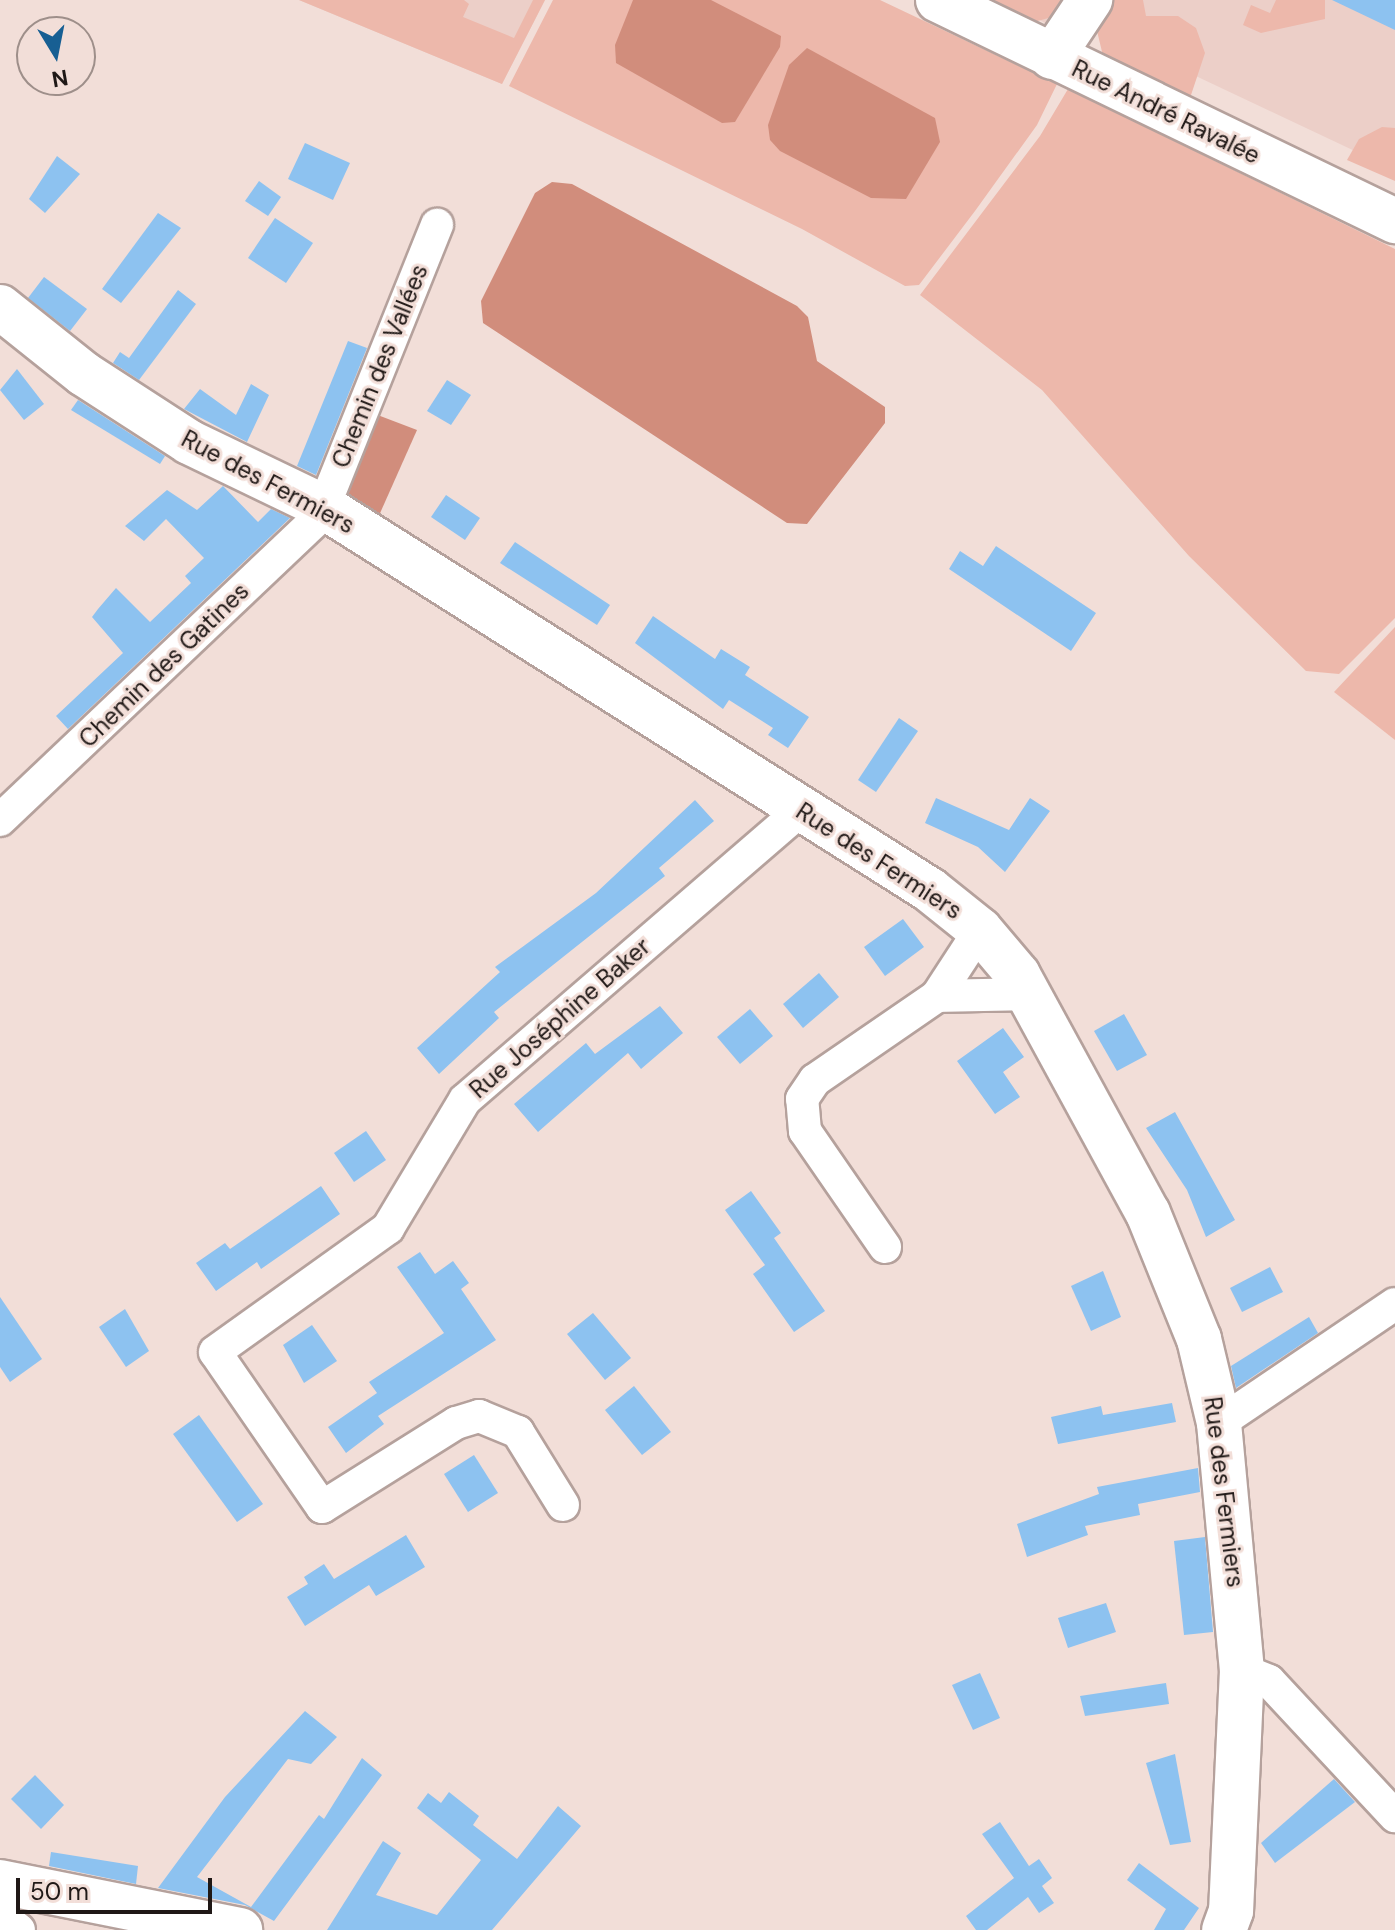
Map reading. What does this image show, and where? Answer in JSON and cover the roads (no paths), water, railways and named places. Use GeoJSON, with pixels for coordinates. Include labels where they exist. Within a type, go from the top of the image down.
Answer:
{"type":"FeatureCollection","features":[{"type":"Feature","properties":{"kind":"street","name":"Rue André Ravalée"},"geometry":{"type":"LineString","coordinates":[[938,0],[1395,221]]}},
{"type":"Feature","properties":{"kind":"street"},"geometry":{"type":"LineString","coordinates":[[1052,57],[1090,0]]}},
{"type":"Feature","properties":{"kind":"street","name":"Chemin des Vallées"},"geometry":{"type":"LineString","coordinates":[[324,507],[437,225]]}},
{"type":"Feature","properties":{"kind":"street","name":"Rue des Fermiers"},"geometry":{"type":"LineString","coordinates":[[0,307],[84,374],[189,442],[324,507],[930,890],[980,930],[1030,994],[1148,1213],[1199,1339],[1219,1423],[1242,1670],[1231,1911],[1224,1930]]}},
{"type":"Feature","properties":{"kind":"street","name":"Chemin des Gatines"},"geometry":{"type":"LineString","coordinates":[[0,820],[324,507]]}},
{"type":"Feature","properties":{"kind":"street","name":"Rue Joséphine Baker"},"geometry":{"type":"LineString","coordinates":[[563,1505],[513,1427],[479,1416],[456,1423],[322,1507],[215,1352],[388,1228],[465,1100],[801,810]]}},
{"type":"Feature","properties":{"kind":"street"},"geometry":{"type":"LineString","coordinates":[[885,1247],[805,1131],[802,1099],[815,1080],[937,996],[980,930]]}},
{"type":"Feature","properties":{"kind":"street"},"geometry":{"type":"LineString","coordinates":[[937,996],[1030,994]]}},
{"type":"Feature","properties":{"kind":"street"},"geometry":{"type":"LineString","coordinates":[[1219,1423],[1395,1304]]}},
{"type":"Feature","properties":{"kind":"street"},"geometry":{"type":"LineString","coordinates":[[1242,1670],[1269,1681],[1395,1816]]}},
{"type":"Feature","properties":{"kind":"street"},"geometry":{"type":"LineString","coordinates":[[0,1882],[240,1930]]}},
{"type":"Feature","properties":{"kind":"street"},"geometry":{"type":"LineString","coordinates":[[0,1915],[19,1930]]}}]}
